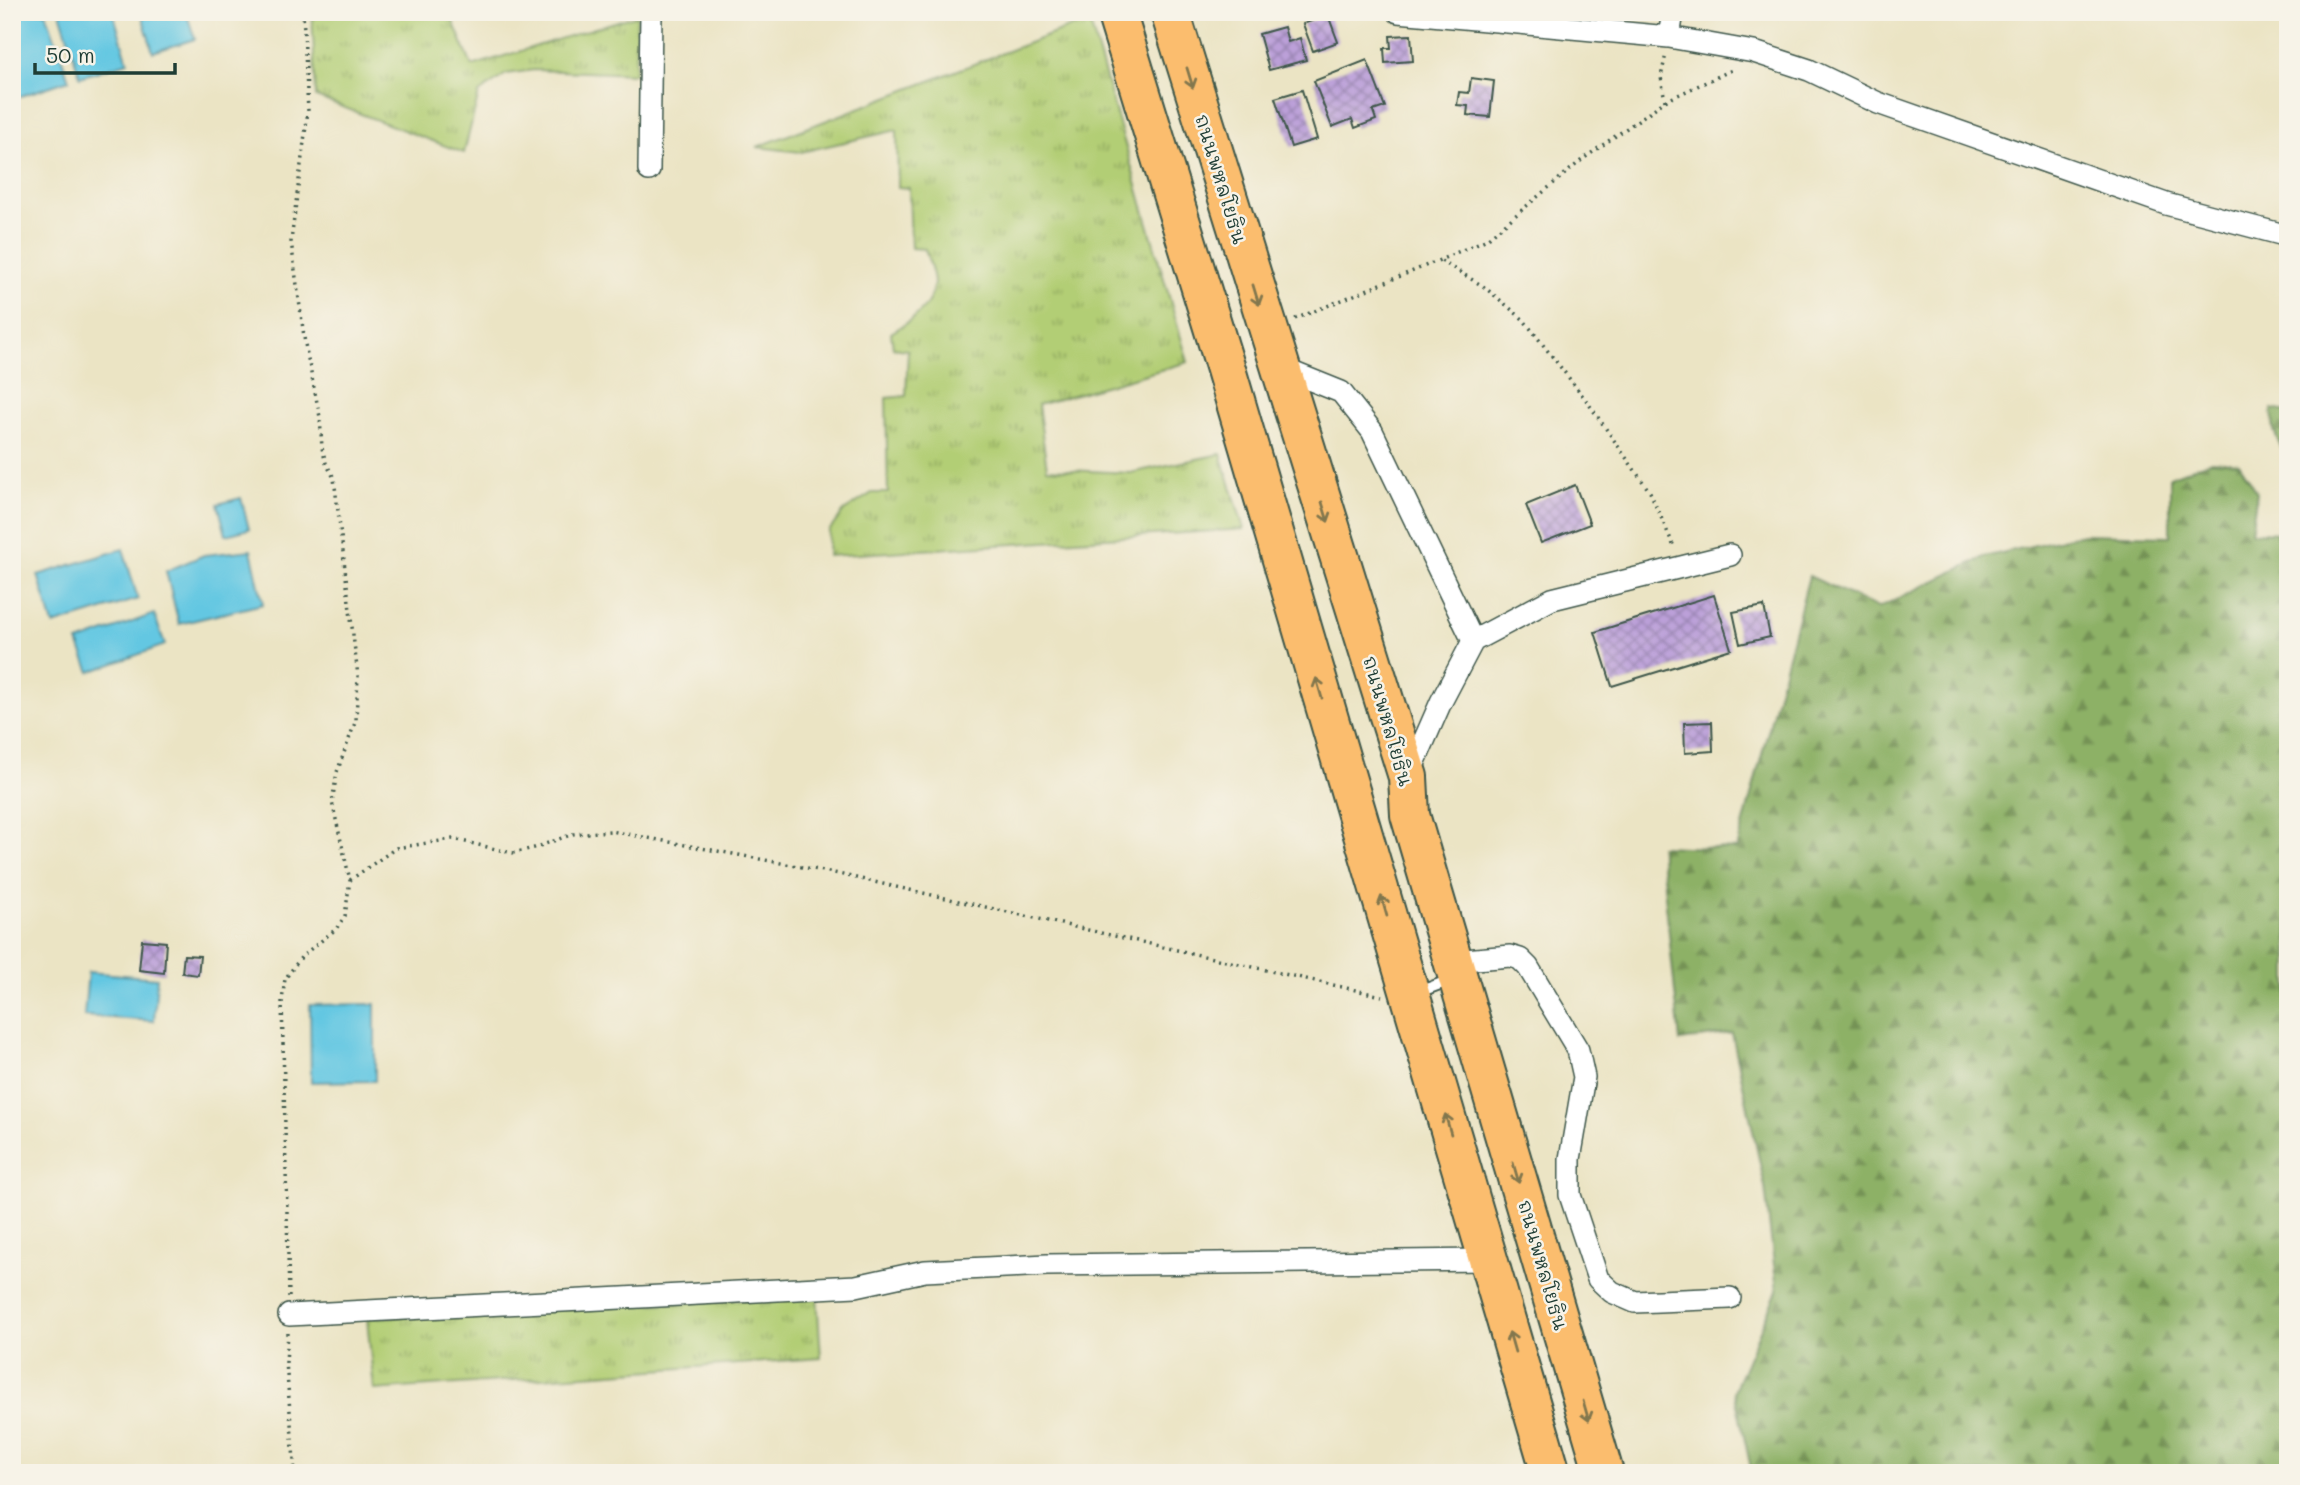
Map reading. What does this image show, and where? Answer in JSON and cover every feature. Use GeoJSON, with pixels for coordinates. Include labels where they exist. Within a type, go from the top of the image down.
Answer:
{"type":"FeatureCollection","features":[{"type":"Feature","properties":{"kind":"highway"},"geometry":{"type":"LineString","coordinates":[[1116,12],[1225,366],[1551,1473]]}},
{"type":"Feature","properties":{"kind":"highway","name":"ถนนพหลโยธิน"},"geometry":{"type":"LineString","coordinates":[[1170,12],[1408,778],[1410,815],[1605,1473]]}},
{"type":"Feature","properties":{"kind":"street"},"geometry":{"type":"LineString","coordinates":[[649,170],[651,12]]}},
{"type":"Feature","properties":{"kind":"street"},"geometry":{"type":"LineString","coordinates":[[1398,12],[1669,37],[1754,52],[1809,70],[1878,103],[2166,204],[2288,236]]}},
{"type":"Feature","properties":{"kind":"street"},"geometry":{"type":"LineString","coordinates":[[1669,37],[1673,12]]}},
{"type":"Feature","properties":{"kind":"street"},"geometry":{"type":"LineString","coordinates":[[1279,367],[1341,392],[1372,431],[1473,641]]}},
{"type":"Feature","properties":{"kind":"street"},"geometry":{"type":"LineString","coordinates":[[1408,778],[1441,702],[1473,641],[1552,599],[1730,555]]}},
{"type":"Feature","properties":{"kind":"street"},"geometry":{"type":"LineString","coordinates":[[1455,969],[1510,956],[1520,959],[1528,967],[1578,1051],[1584,1077],[1570,1159],[1570,1195],[1598,1279],[1612,1292],[1635,1302],[1730,1298]]}},
{"type":"Feature","properties":{"kind":"street"},"geometry":{"type":"LineString","coordinates":[[289,1315],[856,1286],[925,1271],[978,1268],[1488,1261]]}},
{"type":"Feature","properties":{"kind":"lane"},"geometry":{"type":"LineString","coordinates":[[1411,999],[1455,969]]}},
{"type":"Feature","properties":{"kind":"path"},"geometry":{"type":"LineString","coordinates":[[295,1473],[286,1363],[289,1315],[282,1001],[285,979],[296,963],[336,929],[345,916],[349,880],[332,802],[337,772],[356,720],[358,676],[334,478],[322,447],[320,417],[305,344],[291,241],[308,111],[303,12]]}},
{"type":"Feature","properties":{"kind":"path"},"geometry":{"type":"LineString","coordinates":[[1665,101],[1661,77],[1669,37]]}},
{"type":"Feature","properties":{"kind":"path"},"geometry":{"type":"LineString","coordinates":[[1267,330],[1487,239],[1583,159],[1665,101],[1730,73],[1754,52]]}},
{"type":"Feature","properties":{"kind":"path"},"geometry":{"type":"LineString","coordinates":[[1440,260],[1483,286],[1523,319],[1586,400],[1650,492],[1683,566]]}},
{"type":"Feature","properties":{"kind":"path"},"geometry":{"type":"LineString","coordinates":[[349,880],[396,848],[453,839],[513,853],[573,834],[611,831],[834,873],[1411,999]]}},
{"type":"Feature","properties":{"kind":"green space"},"geometry":{"type":"Polygon","coordinates":[[[312,12],[449,12],[472,66],[637,15],[635,74],[534,70],[506,74],[479,93],[464,153],[316,97],[312,12]]]}},
{"type":"Feature","properties":{"kind":"green space"},"geometry":{"type":"Polygon","coordinates":[[[1089,20],[1188,362],[1038,405],[1047,469],[1130,473],[1221,454],[1244,529],[828,556],[829,531],[844,511],[872,493],[888,493],[886,398],[906,396],[908,350],[893,348],[891,333],[925,307],[933,292],[933,275],[925,249],[911,248],[909,188],[898,187],[897,130],[801,152],[757,147],[1089,20]]]}},
{"type":"Feature","properties":{"kind":"green space"},"geometry":{"type":"Polygon","coordinates":[[[2272,409],[2288,412],[2288,462],[2274,431],[2272,409]]]}},
{"type":"Feature","properties":{"kind":"green space"},"geometry":{"type":"Polygon","coordinates":[[[2211,461],[2239,463],[2257,492],[2251,532],[2287,533],[2288,529],[2288,1473],[1752,1473],[1734,1391],[1777,1291],[1765,1187],[1732,1033],[1680,1041],[1660,846],[1737,849],[1809,576],[1878,608],[1984,557],[2083,534],[2170,536],[2170,477],[2211,461]]]}},
{"type":"Feature","properties":{"kind":"green space"},"geometry":{"type":"Polygon","coordinates":[[[817,1296],[821,1358],[374,1390],[367,1318],[817,1296]]]}},
{"type":"Feature","properties":{"kind":"water"},"geometry":{"type":"Polygon","coordinates":[[[29,12],[46,12],[69,80],[12,99],[12,18],[29,12]]]}},
{"type":"Feature","properties":{"kind":"water"},"geometry":{"type":"Polygon","coordinates":[[[60,12],[113,12],[128,62],[80,77],[60,12]]]}},
{"type":"Feature","properties":{"kind":"water"},"geometry":{"type":"Polygon","coordinates":[[[141,12],[186,12],[195,39],[153,52],[141,12]]]}},
{"type":"Feature","properties":{"kind":"water"},"geometry":{"type":"Polygon","coordinates":[[[241,498],[249,529],[226,535],[218,504],[241,498]]]}},
{"type":"Feature","properties":{"kind":"water"},"geometry":{"type":"Polygon","coordinates":[[[123,549],[138,599],[53,625],[38,575],[123,549]]]}},
{"type":"Feature","properties":{"kind":"water"},"geometry":{"type":"Polygon","coordinates":[[[251,550],[263,604],[179,624],[166,571],[204,555],[251,550]]]}},
{"type":"Feature","properties":{"kind":"water"},"geometry":{"type":"Polygon","coordinates":[[[154,614],[165,645],[90,672],[78,642],[154,614]]]}},
{"type":"Feature","properties":{"kind":"water"},"geometry":{"type":"Polygon","coordinates":[[[88,972],[157,978],[154,1021],[84,1016],[88,972]]]}},
{"type":"Feature","properties":{"kind":"water"},"geometry":{"type":"Polygon","coordinates":[[[375,1004],[375,1081],[311,1082],[310,1005],[375,1004]]]}},
{"type":"Feature","properties":{"kind":"building"},"geometry":{"type":"Polygon","coordinates":[[[1328,15],[1338,42],[1313,51],[1303,24],[1328,15]]]}},
{"type":"Feature","properties":{"kind":"building"},"geometry":{"type":"Polygon","coordinates":[[[1284,27],[1288,42],[1300,38],[1306,60],[1269,70],[1259,34],[1284,27]]]}},
{"type":"Feature","properties":{"kind":"building"},"geometry":{"type":"Polygon","coordinates":[[[1411,35],[1413,61],[1385,63],[1384,48],[1391,48],[1390,36],[1411,35]]]}},
{"type":"Feature","properties":{"kind":"building"},"geometry":{"type":"Polygon","coordinates":[[[1367,60],[1385,107],[1373,111],[1376,120],[1355,128],[1352,119],[1332,127],[1314,81],[1367,60]]]}},
{"type":"Feature","properties":{"kind":"building"},"geometry":{"type":"Polygon","coordinates":[[[1471,78],[1494,81],[1490,117],[1467,115],[1468,106],[1457,105],[1459,92],[1469,93],[1471,78]]]}},
{"type":"Feature","properties":{"kind":"building"},"geometry":{"type":"Polygon","coordinates":[[[1302,90],[1317,139],[1291,147],[1275,98],[1302,90]]]}},
{"type":"Feature","properties":{"kind":"building"},"geometry":{"type":"Polygon","coordinates":[[[1575,485],[1590,524],[1541,543],[1526,505],[1575,485]]]}},
{"type":"Feature","properties":{"kind":"building"},"geometry":{"type":"Polygon","coordinates":[[[1714,595],[1731,649],[1612,686],[1595,632],[1714,595]]]}},
{"type":"Feature","properties":{"kind":"building"},"geometry":{"type":"Polygon","coordinates":[[[1764,606],[1770,637],[1740,644],[1733,612],[1764,606]]]}},
{"type":"Feature","properties":{"kind":"building"},"geometry":{"type":"Polygon","coordinates":[[[1712,722],[1713,751],[1685,753],[1684,723],[1712,722]]]}},
{"type":"Feature","properties":{"kind":"building"},"geometry":{"type":"Polygon","coordinates":[[[142,940],[166,942],[164,973],[139,970],[142,940]]]}},
{"type":"Feature","properties":{"kind":"building"},"geometry":{"type":"Polygon","coordinates":[[[184,955],[200,956],[198,975],[182,973],[184,955]]]}}]}
